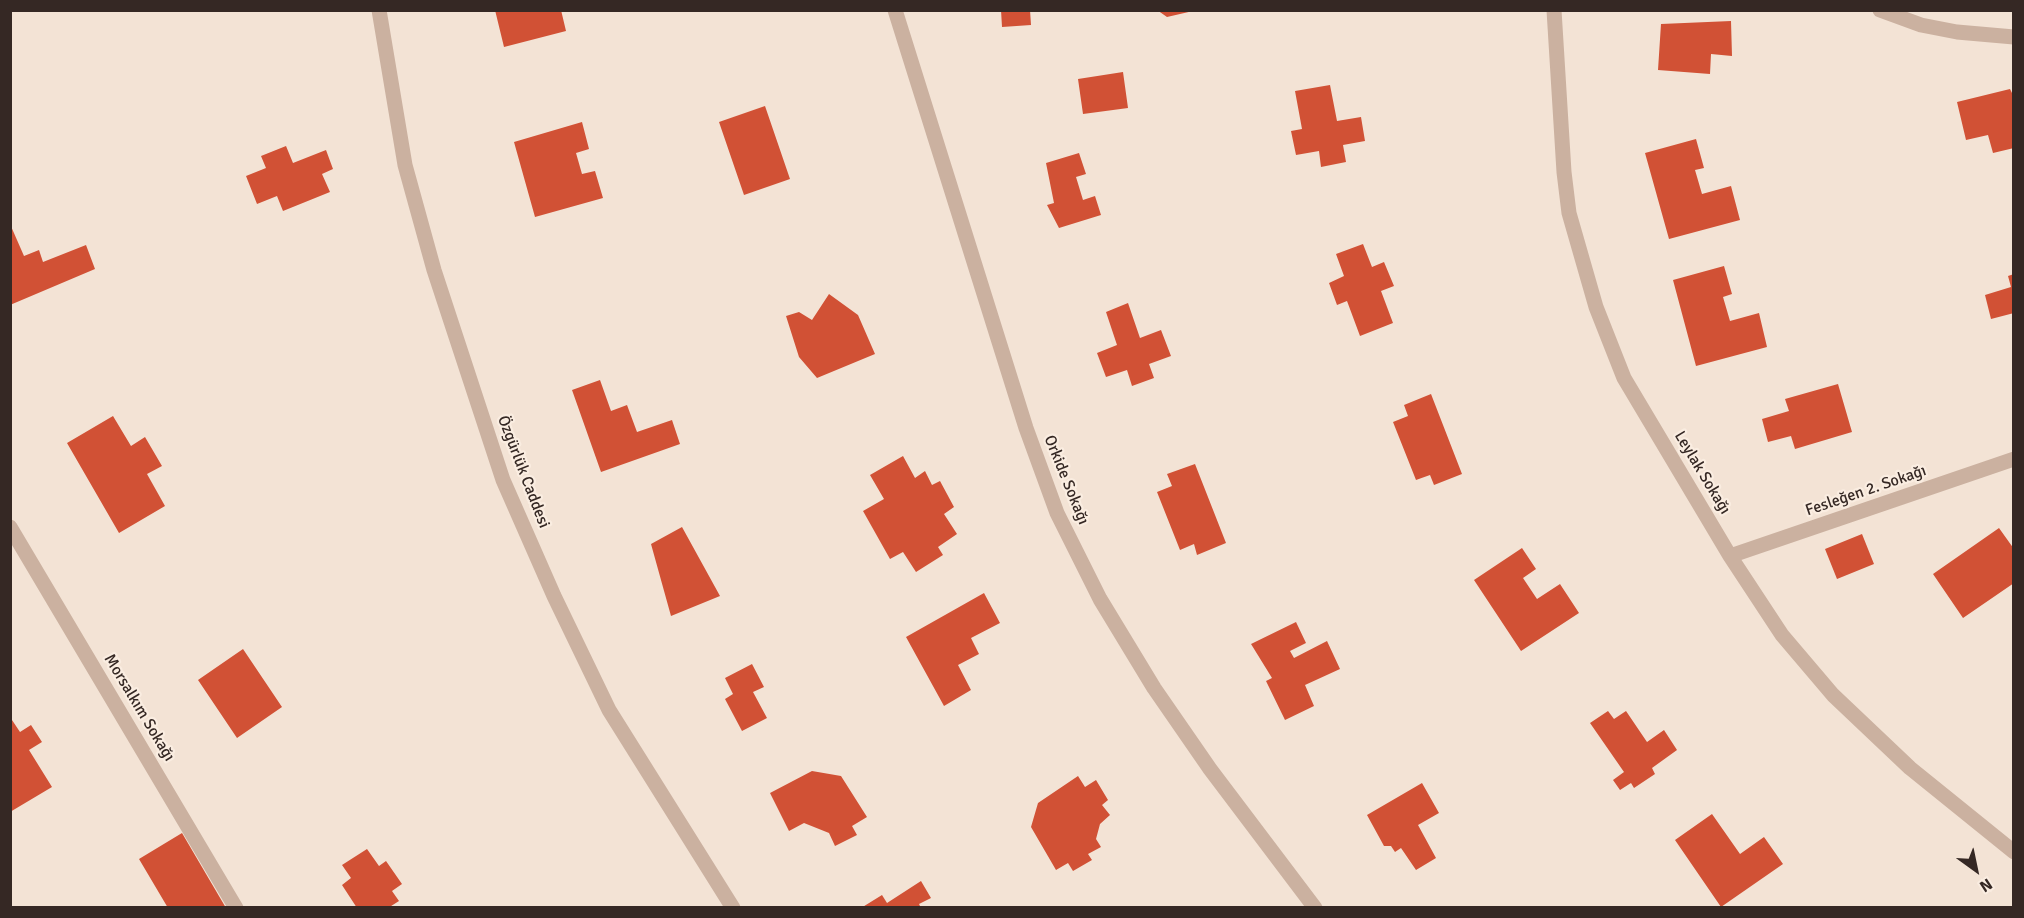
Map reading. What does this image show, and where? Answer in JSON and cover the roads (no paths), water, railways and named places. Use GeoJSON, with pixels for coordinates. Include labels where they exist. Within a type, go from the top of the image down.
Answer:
{"type":"FeatureCollection","features":[{"type":"Feature","properties":{"kind":"street","name":"Özgürlük Caddesi"},"geometry":{"type":"LineString","coordinates":[[379,10],[405,165],[434,270],[503,480],[554,596],[609,710],[733,908]]}},
{"type":"Feature","properties":{"kind":"street","name":"Orkide Sokağı"},"geometry":{"type":"LineString","coordinates":[[895,10],[1026,428],[1057,513],[1100,599],[1154,688],[1210,769],[1315,908]]}},
{"type":"Feature","properties":{"kind":"street","name":"Leylak Sokağı"},"geometry":{"type":"LineString","coordinates":[[1554,10],[1563,160],[1569,213],[1596,307],[1624,378],[1730,556],[1782,635],[1833,695],[1910,768],[2013,852]]}},
{"type":"Feature","properties":{"kind":"street"},"geometry":{"type":"LineString","coordinates":[[1880,10],[1921,25],[1957,32],[2013,37]]}},
{"type":"Feature","properties":{"kind":"street","name":"Fesleğen 2. Sokağı"},"geometry":{"type":"LineString","coordinates":[[1730,556],[2013,459]]}},
{"type":"Feature","properties":{"kind":"street","name":"Morsalkım Sokağı"},"geometry":{"type":"LineString","coordinates":[[10,527],[236,908]]}}]}
